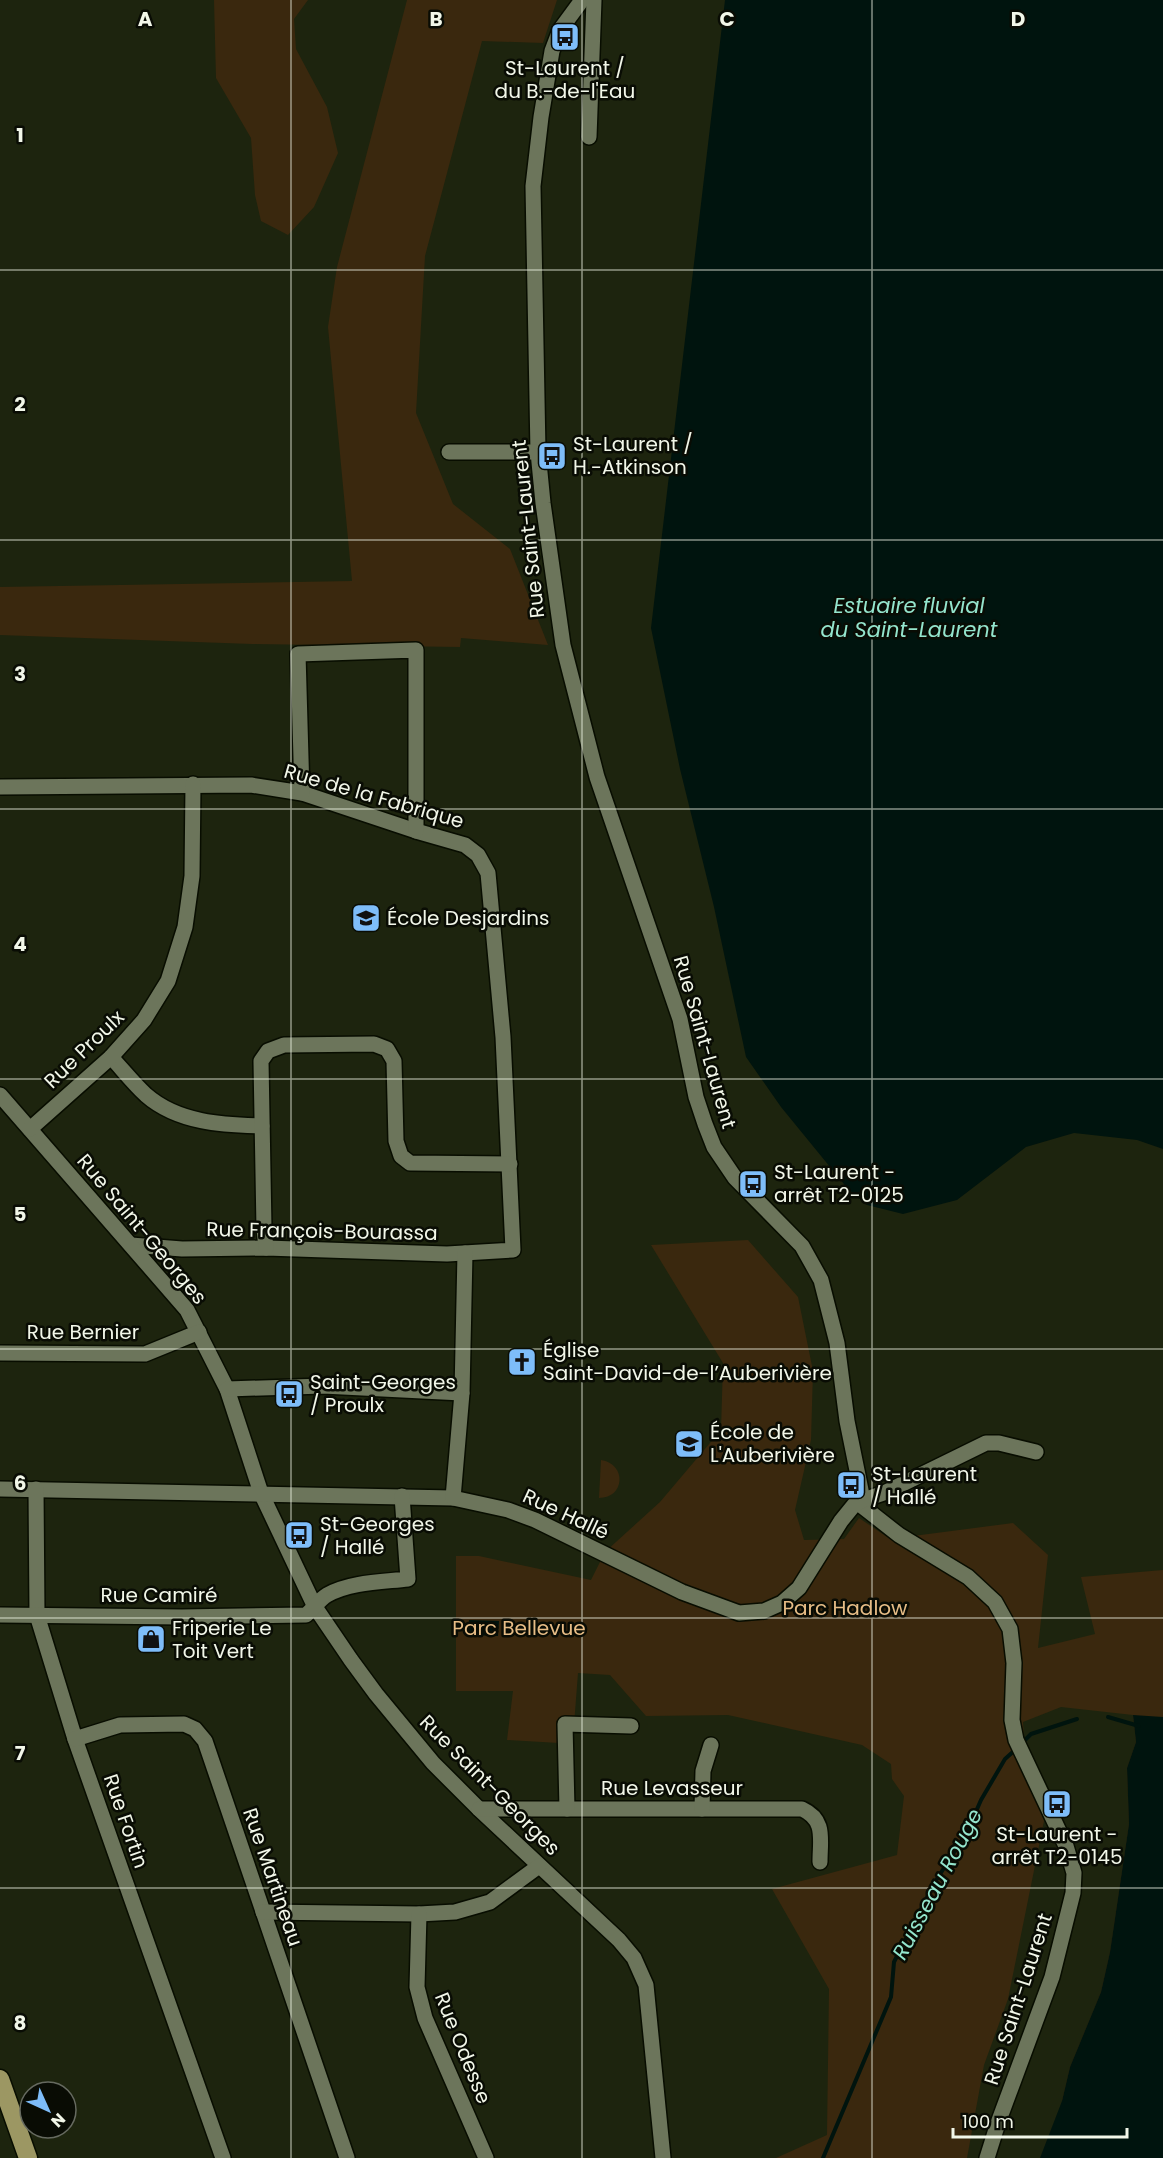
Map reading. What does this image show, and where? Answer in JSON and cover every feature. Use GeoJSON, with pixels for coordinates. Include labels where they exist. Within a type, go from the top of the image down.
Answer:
{"type":"FeatureCollection","features":[{"type":"Feature","properties":{"kind":"main road"},"geometry":{"type":"LineString","coordinates":[[0,2079],[28,2158]]}},
{"type":"Feature","properties":{"kind":"street","name":"Rue Saint-Laurent"},"geometry":{"type":"LineString","coordinates":[[582,0],[560,30],[552,51],[542,106],[533,186],[538,452],[563,645],[597,777],[680,1019],[696,1097],[714,1147],[750,1195],[802,1246],[821,1280],[837,1343],[846,1421],[863,1500],[862,1506],[878,1520],[968,1577],[995,1602],[1010,1629],[1014,1663],[1012,1720],[1016,1740],[1066,1846],[1074,1873],[1073,1893],[1052,1977],[987,2158]]}},
{"type":"Feature","properties":{"kind":"street"},"geometry":{"type":"LineString","coordinates":[[589,136],[594,0]]}},
{"type":"Feature","properties":{"kind":"street"},"geometry":{"type":"LineString","coordinates":[[449,452],[538,452]]}},
{"type":"Feature","properties":{"kind":"street"},"geometry":{"type":"LineString","coordinates":[[302,793],[298,654],[416,650],[416,831]]}},
{"type":"Feature","properties":{"kind":"street","name":"Rue Proulx"},"geometry":{"type":"LineString","coordinates":[[30,1129],[111,1057],[144,1020],[168,981],[185,927],[192,876],[194,784]]}},
{"type":"Feature","properties":{"kind":"street","name":"Rue de la Fabrique"},"geometry":{"type":"LineString","coordinates":[[0,787],[251,785],[302,793],[465,845],[478,855],[488,873],[503,1037],[513,1250]]}},
{"type":"Feature","properties":{"kind":"street"},"geometry":{"type":"LineString","coordinates":[[266,1248],[261,1061],[268,1051],[284,1045],[374,1044],[387,1049],[394,1060],[396,1141],[401,1156],[410,1163],[510,1164]]}},
{"type":"Feature","properties":{"kind":"street"},"geometry":{"type":"LineString","coordinates":[[111,1057],[148,1097],[178,1114],[216,1125],[262,1126]]}},
{"type":"Feature","properties":{"kind":"street","name":"Rue Saint-Georges"},"geometry":{"type":"LineString","coordinates":[[0,1095],[187,1310],[226,1389],[261,1494],[315,1607],[351,1660],[433,1762],[479,1809],[619,1940],[634,1958],[646,1985],[663,2158]]}},
{"type":"Feature","properties":{"kind":"street","name":"Rue François-Bourassa"},"geometry":{"type":"LineString","coordinates":[[131,1245],[182,1250],[266,1248],[465,1253],[513,1250]]}},
{"type":"Feature","properties":{"kind":"street"},"geometry":{"type":"LineString","coordinates":[[453,1497],[462,1394],[465,1253]]}},
{"type":"Feature","properties":{"kind":"street","name":"Rue Bernier"},"geometry":{"type":"LineString","coordinates":[[0,1353],[145,1354],[199,1332]]}},
{"type":"Feature","properties":{"kind":"street"},"geometry":{"type":"LineString","coordinates":[[226,1389],[323,1386],[462,1394]]}},
{"type":"Feature","properties":{"kind":"street","name":"Rue Hallé"},"geometry":{"type":"LineString","coordinates":[[0,1489],[453,1497],[508,1510],[535,1520],[682,1592],[740,1613],[764,1611],[782,1603],[799,1588],[842,1521],[855,1505],[863,1500],[884,1493],[986,1443],[999,1443],[1036,1452]]}},
{"type":"Feature","properties":{"kind":"street","name":"Rue Fortin"},"geometry":{"type":"LineString","coordinates":[[36,1489],[37,1615],[75,1739],[223,2158]]}},
{"type":"Feature","properties":{"kind":"street","name":"Rue Camiré"},"geometry":{"type":"LineString","coordinates":[[0,1614],[182,1617],[306,1615],[325,1596],[340,1589],[361,1584],[408,1579],[402,1496]]}},
{"type":"Feature","properties":{"kind":"street","name":"Rue Martineau"},"geometry":{"type":"LineString","coordinates":[[75,1739],[120,1725],[184,1724],[195,1729],[205,1741],[347,2158]]}},
{"type":"Feature","properties":{"kind":"street"},"geometry":{"type":"LineString","coordinates":[[567,1809],[565,1724],[631,1726]]}},
{"type":"Feature","properties":{"kind":"street"},"geometry":{"type":"LineString","coordinates":[[702,1809],[704,1771],[711,1745]]}},
{"type":"Feature","properties":{"kind":"street","name":"Rue Levasseur"},"geometry":{"type":"LineString","coordinates":[[479,1809],[802,1809],[812,1813],[820,1827],[820,1862]]}},
{"type":"Feature","properties":{"kind":"street"},"geometry":{"type":"LineString","coordinates":[[263,1912],[419,1914],[455,1912],[490,1902],[539,1866]]}},
{"type":"Feature","properties":{"kind":"street","name":"Rue Odesse"},"geometry":{"type":"LineString","coordinates":[[419,1914],[417,1987],[425,2018],[486,2158]]}},
{"type":"Feature","properties":{"kind":"green space"},"geometry":{"type":"Polygon","coordinates":[[[214,0],[308,0],[294,19],[296,49],[327,107],[338,153],[314,207],[288,235],[261,221],[255,195],[251,138],[216,78],[214,0]]]}},
{"type":"Feature","properties":{"kind":"green space"},"geometry":{"type":"Polygon","coordinates":[[[407,0],[557,0],[543,43],[482,41],[425,256],[416,413],[453,504],[510,549],[548,645],[461,638],[460,647],[252,644],[0,635],[0,587],[352,581],[328,327],[337,267],[407,0]]]}},
{"type":"Feature","properties":{"kind":"green space"},"geometry":{"type":"Polygon","coordinates":[[[748,1240],[798,1297],[813,1371],[811,1440],[795,1510],[804,1540],[844,1539],[859,1518],[890,1539],[1013,1523],[1048,1555],[1038,1648],[1095,1634],[1081,1577],[1163,1570],[1163,2158],[1062,2101],[1070,2067],[1101,1992],[1110,1952],[1129,1824],[1127,1768],[1136,1742],[1133,1715],[1061,1707],[1023,1722],[1026,1765],[1044,1821],[1008,1999],[984,2065],[967,2158],[776,2158],[827,2135],[829,1989],[772,1889],[897,1855],[904,1796],[892,1779],[891,1764],[862,1745],[728,1715],[646,1716],[610,1675],[578,1673],[571,1809],[559,1743],[507,1740],[513,1691],[456,1691],[456,1556],[479,1556],[591,1580],[605,1552],[660,1502],[721,1430],[723,1363],[651,1245],[748,1240]]]}},
{"type":"Feature","properties":{"kind":"green space"},"geometry":{"type":"Polygon","coordinates":[[[601,1460],[615,1468],[620,1481],[614,1493],[608,1497],[599,1498],[601,1460]]]}},
{"type":"Feature","properties":{"kind":"water","name":"Estuaire fluvial du Saint-Laurent"},"geometry":{"type":"Polygon","coordinates":[[[725,0],[1163,0],[1163,1149],[1137,1140],[1074,1133],[1026,1147],[957,1200],[903,1214],[867,1205],[848,1189],[781,1107],[746,1057],[714,907],[680,769],[651,628],[725,0]]]}},
{"type":"Feature","properties":{"kind":"water"},"geometry":{"type":"Polygon","coordinates":[[[469,1620],[499,1621],[498,1636],[469,1635],[469,1620]]]}},
{"type":"Feature","properties":{"kind":"water"},"geometry":{"type":"Polygon","coordinates":[[[1133,1715],[1163,1717],[1163,2158],[1040,2158],[1062,2101],[1070,2067],[1101,1992],[1110,1952],[1129,1824],[1127,1768],[1136,1742],[1133,1715]]]}},
{"type":"Feature","properties":{"kind":"waterway","name":"Ruisseau Rouge"},"geometry":{"type":"LineString","coordinates":[[1108,1717],[1139,1726]]}},
{"type":"Feature","properties":{"kind":"waterway","name":"Ruisseau Rouge"},"geometry":{"type":"LineString","coordinates":[[1023,1742],[1031,1734],[1077,1719]]}},
{"type":"Feature","properties":{"kind":"waterway","name":"Ruisseau Rouge"},"geometry":{"type":"LineString","coordinates":[[823,2158],[891,1997],[894,1962],[935,1882],[967,1832],[981,1800],[1005,1759],[1015,1750]]}},
{"type":"Feature","properties":{"kind":"place","name":"St-Laurent / du B.-de-l'Eau"},"geometry":{"type":"Point","coordinates":[565,37]}},
{"type":"Feature","properties":{"kind":"place","name":"St-Laurent / H.-Atkinson"},"geometry":{"type":"Point","coordinates":[552,456]}},
{"type":"Feature","properties":{"kind":"place","name":"École Desjardins"},"geometry":{"type":"Point","coordinates":[366,918]}},
{"type":"Feature","properties":{"kind":"place","name":"St-Laurent - arrêt T2-0125"},"geometry":{"type":"Point","coordinates":[753,1184]}},
{"type":"Feature","properties":{"kind":"place","name":"Église Saint-David-de-l’Auberivière"},"geometry":{"type":"Point","coordinates":[522,1362]}},
{"type":"Feature","properties":{"kind":"place","name":"Saint-Georges / Proulx"},"geometry":{"type":"Point","coordinates":[289,1394]}},
{"type":"Feature","properties":{"kind":"place","name":"École de L'Auberivière"},"geometry":{"type":"Point","coordinates":[689,1444]}},
{"type":"Feature","properties":{"kind":"place","name":"St-Laurent / Hallé"},"geometry":{"type":"Point","coordinates":[851,1485]}},
{"type":"Feature","properties":{"kind":"place","name":"St-Georges / Hallé"},"geometry":{"type":"Point","coordinates":[299,1535]}},
{"type":"Feature","properties":{"kind":"place","name":"Friperie Le Toit Vert"},"geometry":{"type":"Point","coordinates":[151,1639]}},
{"type":"Feature","properties":{"kind":"place","name":"St-Laurent - arrêt T2-0145"},"geometry":{"type":"Point","coordinates":[1057,1804]}},
{"type":"Feature","properties":{"kind":"park label","name":"Parc Hadlow"},"geometry":{"type":"Point","coordinates":[845,1608]}},
{"type":"Feature","properties":{"kind":"park label","name":"Parc Bellevue"},"geometry":{"type":"Point","coordinates":[519,1628]}}]}
